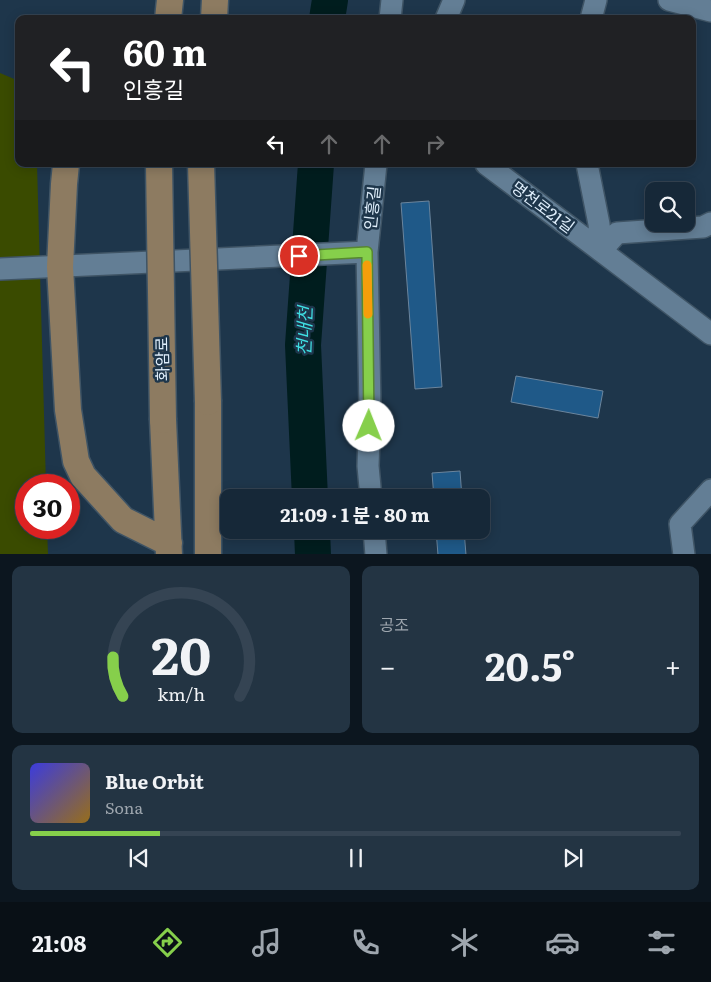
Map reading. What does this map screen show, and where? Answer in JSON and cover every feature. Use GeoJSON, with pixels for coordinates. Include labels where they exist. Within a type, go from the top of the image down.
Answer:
{"type":"FeatureCollection","features":[{"type":"Feature","properties":{"kind":"main road"},"geometry":{"type":"LineString","coordinates":[[168,15],[170,0]]}},
{"type":"Feature","properties":{"kind":"main road"},"geometry":{"type":"LineString","coordinates":[[214,15],[216,0]]}},
{"type":"Feature","properties":{"kind":"main road"},"geometry":{"type":"LineString","coordinates":[[66,167],[60,267],[68,410],[76,461],[83,476],[123,520],[169,549]]}},
{"type":"Feature","properties":{"kind":"main road","name":"화암로"},"geometry":{"type":"LineString","coordinates":[[159,167],[163,420],[169,549]]}},
{"type":"Feature","properties":{"kind":"main road"},"geometry":{"type":"LineString","coordinates":[[201,167],[208,402],[208,554]]}},
{"type":"Feature","properties":{"kind":"street"},"geometry":{"type":"LineString","coordinates":[[390,15],[392,0]]}},
{"type":"Feature","properties":{"kind":"street"},"geometry":{"type":"LineString","coordinates":[[448,15],[454,0]]}},
{"type":"Feature","properties":{"kind":"street"},"geometry":{"type":"LineString","coordinates":[[592,15],[596,0]]}},
{"type":"Feature","properties":{"kind":"street"},"geometry":{"type":"LineString","coordinates":[[669,0],[711,11]]}},
{"type":"Feature","properties":{"kind":"street","name":"인흥길"},"geometry":{"type":"LineString","coordinates":[[370,489],[368,466],[370,407],[367,252],[376,167]]}},
{"type":"Feature","properties":{"kind":"street","name":"명천로21길"},"geometry":{"type":"LineString","coordinates":[[490,167],[711,334]]}},
{"type":"Feature","properties":{"kind":"street"},"geometry":{"type":"LineString","coordinates":[[589,167],[599,224],[601,251]]}},
{"type":"Feature","properties":{"kind":"street"},"geometry":{"type":"LineString","coordinates":[[601,251],[617,233],[703,227],[711,223]]}},
{"type":"Feature","properties":{"kind":"street","name":"인흥길"},"geometry":{"type":"LineString","coordinates":[[0,270],[367,252]]}},
{"type":"Feature","properties":{"kind":"street"},"geometry":{"type":"LineString","coordinates":[[684,554],[680,524],[711,490]]}},
{"type":"Feature","properties":{"kind":"street"},"geometry":{"type":"LineString","coordinates":[[375,539],[376,554]]}},
{"type":"Feature","properties":{"kind":"green space"},"geometry":{"type":"Polygon","coordinates":[[[0,73],[15,79],[15,167],[37,167],[46,474],[15,474],[15,539],[47,539],[48,554],[0,554],[0,73]]]}},
{"type":"Feature","properties":{"kind":"building"},"geometry":{"type":"Polygon","coordinates":[[[429,201],[442,387],[415,389],[401,203],[429,201]]]}},
{"type":"Feature","properties":{"kind":"building"},"geometry":{"type":"Polygon","coordinates":[[[516,376],[603,391],[598,418],[511,402],[516,376]]]}},
{"type":"Feature","properties":{"kind":"building"},"geometry":{"type":"Polygon","coordinates":[[[460,471],[461,489],[433,489],[432,473],[460,471]]]}},
{"type":"Feature","properties":{"kind":"building"},"geometry":{"type":"Polygon","coordinates":[[[437,539],[465,539],[466,554],[438,554],[437,539]]]}},
{"type":"Feature","properties":{"kind":"waterway","name":"천내천"},"geometry":{"type":"LineString","coordinates":[[328,15],[330,0]]}},
{"type":"Feature","properties":{"kind":"waterway","name":"천내천"},"geometry":{"type":"LineString","coordinates":[[310,489],[303,345],[316,167]]}},
{"type":"Feature","properties":{"kind":"waterway","name":"천내천"},"geometry":{"type":"LineString","coordinates":[[312,539],[313,554]]}},
{"type":"Feature","properties":{"kind":"slow traffic"},"geometry":{"type":"LineString","coordinates":[[367,265],[368,314]]}},
{"type":"Feature","properties":{"kind":"route"},"geometry":{"type":"LineString","coordinates":[[299,256],[367,252],[369,426]]}}]}
